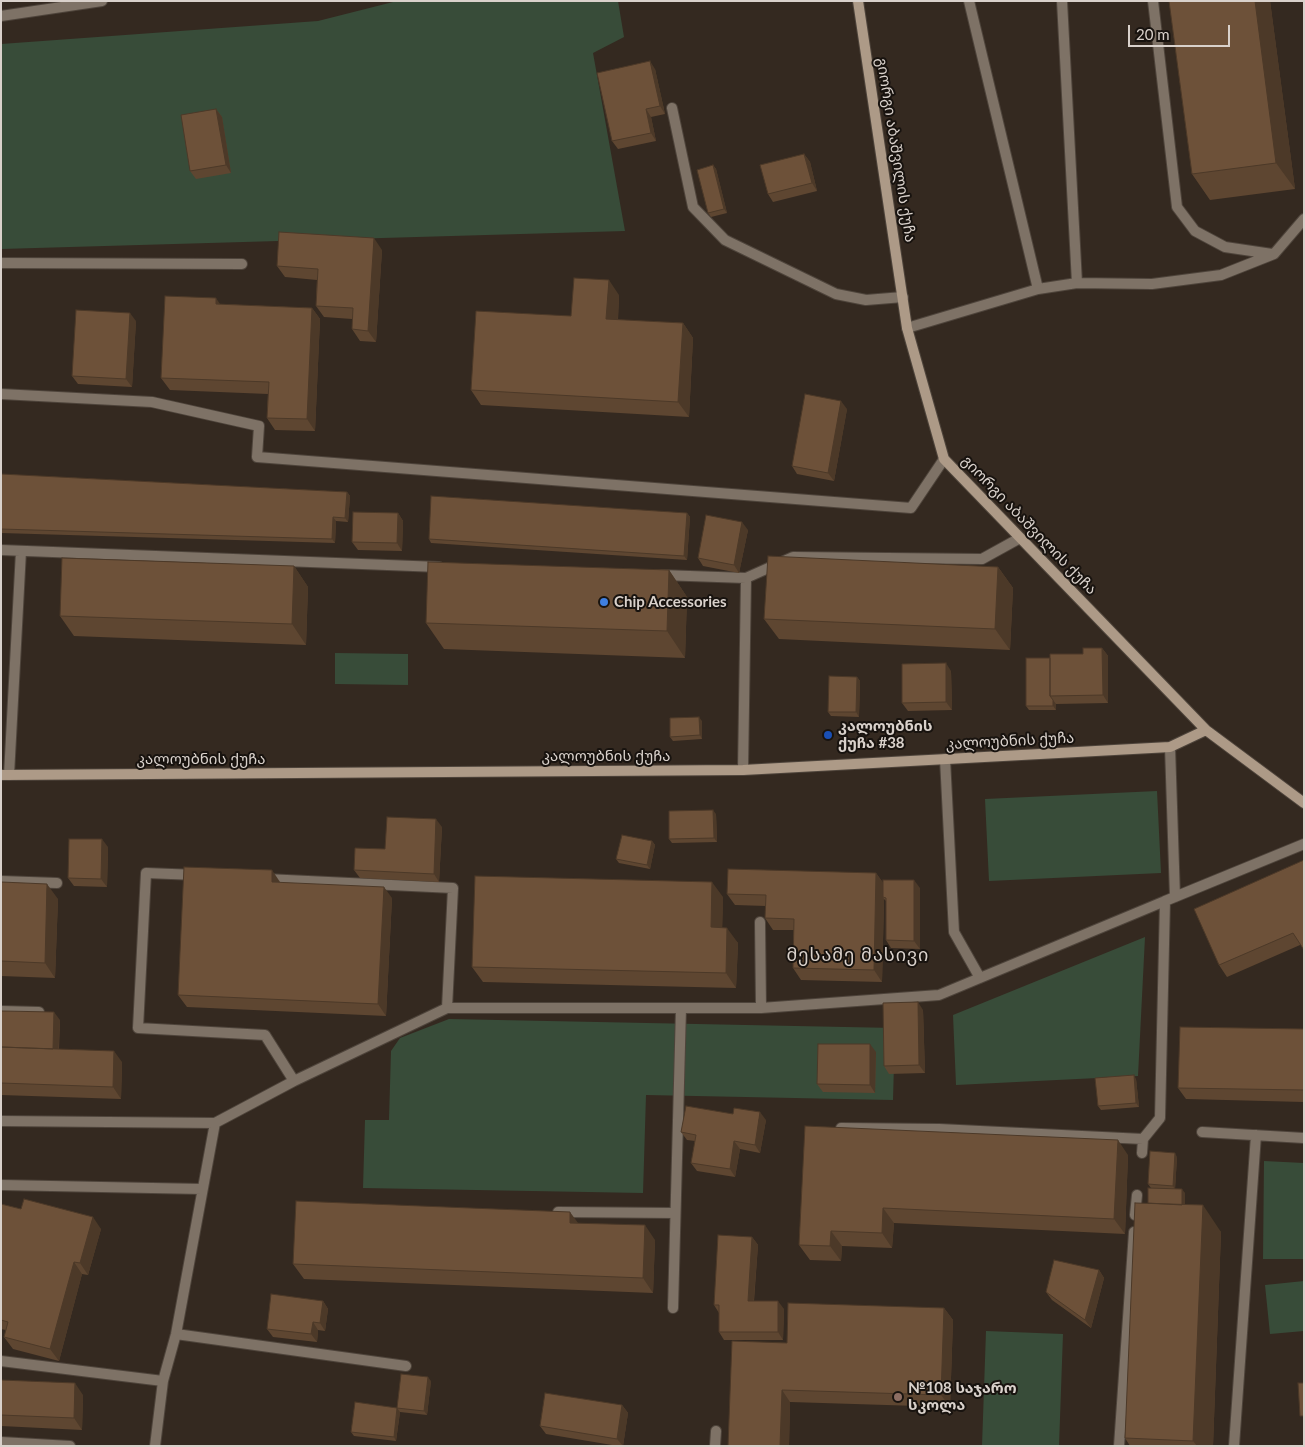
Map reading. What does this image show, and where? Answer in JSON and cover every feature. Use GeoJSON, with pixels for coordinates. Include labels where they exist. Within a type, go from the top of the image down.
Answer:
{"type":"FeatureCollection","features":[{"type":"Feature","properties":{"kind":"street","name":"გიორგი აბაშვილის ქუჩა"},"geometry":{"type":"LineString","coordinates":[[858,1],[907,328],[944,459],[1206,730],[1304,803]]}},
{"type":"Feature","properties":{"kind":"street","name":"კალოუბნის ქუჩა"},"geometry":{"type":"LineString","coordinates":[[5,775],[744,770],[1170,747],[1206,730]]}},
{"type":"Feature","properties":{"kind":"lane"},"geometry":{"type":"LineString","coordinates":[[1,16],[102,1]]}},
{"type":"Feature","properties":{"kind":"lane"},"geometry":{"type":"LineString","coordinates":[[969,1],[1038,289]]}},
{"type":"Feature","properties":{"kind":"lane"},"geometry":{"type":"LineString","coordinates":[[1062,1],[1077,283]]}},
{"type":"Feature","properties":{"kind":"lane"},"geometry":{"type":"LineString","coordinates":[[1153,1],[1177,207],[1195,231],[1225,247],[1274,254]]}},
{"type":"Feature","properties":{"kind":"lane"},"geometry":{"type":"LineString","coordinates":[[672,108],[693,207],[725,240],[836,294],[866,300],[903,296]]}},
{"type":"Feature","properties":{"kind":"lane"},"geometry":{"type":"LineString","coordinates":[[907,328],[1038,289],[1077,283],[1152,284],[1221,275],[1274,254],[1304,220]]}},
{"type":"Feature","properties":{"kind":"lane"},"geometry":{"type":"LineString","coordinates":[[1,263],[242,264]]}},
{"type":"Feature","properties":{"kind":"lane"},"geometry":{"type":"LineString","coordinates":[[1,394],[152,402],[259,426],[257,457],[910,508],[944,459]]}},
{"type":"Feature","properties":{"kind":"lane"},"geometry":{"type":"LineString","coordinates":[[647,574],[746,578],[793,558],[982,560],[1020,538]]}},
{"type":"Feature","properties":{"kind":"lane"},"geometry":{"type":"LineString","coordinates":[[1,550],[448,567]]}},
{"type":"Feature","properties":{"kind":"lane"},"geometry":{"type":"LineString","coordinates":[[5,775],[21,551]]}},
{"type":"Feature","properties":{"kind":"lane"},"geometry":{"type":"LineString","coordinates":[[744,770],[746,578]]}},
{"type":"Feature","properties":{"kind":"lane"},"geometry":{"type":"LineString","coordinates":[[1170,747],[1175,897]]}},
{"type":"Feature","properties":{"kind":"lane"},"geometry":{"type":"LineString","coordinates":[[945,759],[954,932],[980,978]]}},
{"type":"Feature","properties":{"kind":"lane"},"geometry":{"type":"LineString","coordinates":[[1,1121],[215,1123],[294,1081],[447,1008],[761,1008],[938,995],[1304,844]]}},
{"type":"Feature","properties":{"kind":"lane"},"geometry":{"type":"LineString","coordinates":[[206,876],[146,873],[138,1028],[265,1035],[294,1081]]}},
{"type":"Feature","properties":{"kind":"lane"},"geometry":{"type":"LineString","coordinates":[[255,878],[453,888],[447,1008]]}},
{"type":"Feature","properties":{"kind":"lane"},"geometry":{"type":"LineString","coordinates":[[1,880],[57,883]]}},
{"type":"Feature","properties":{"kind":"lane"},"geometry":{"type":"LineString","coordinates":[[1142,1153],[1143,1139],[1160,1118],[1165,901]]}},
{"type":"Feature","properties":{"kind":"lane"},"geometry":{"type":"LineString","coordinates":[[760,922],[761,1008]]}},
{"type":"Feature","properties":{"kind":"lane"},"geometry":{"type":"LineString","coordinates":[[673,1308],[681,1008]]}},
{"type":"Feature","properties":{"kind":"lane"},"geometry":{"type":"LineString","coordinates":[[1,1011],[42,1012]]}},
{"type":"Feature","properties":{"kind":"lane"},"geometry":{"type":"LineString","coordinates":[[155,1446],[163,1381],[176,1334],[215,1123]]}},
{"type":"Feature","properties":{"kind":"lane"},"geometry":{"type":"LineString","coordinates":[[832,1128],[939,1130],[1143,1139]]}},
{"type":"Feature","properties":{"kind":"lane"},"geometry":{"type":"LineString","coordinates":[[1202,1132],[1304,1138]]}},
{"type":"Feature","properties":{"kind":"lane"},"geometry":{"type":"LineString","coordinates":[[1234,1446],[1256,1135]]}},
{"type":"Feature","properties":{"kind":"lane"},"geometry":{"type":"LineString","coordinates":[[1,1185],[202,1189]]}},
{"type":"Feature","properties":{"kind":"lane"},"geometry":{"type":"LineString","coordinates":[[1119,1446],[1137,1195]]}},
{"type":"Feature","properties":{"kind":"lane"},"geometry":{"type":"LineString","coordinates":[[549,1212],[676,1213]]}},
{"type":"Feature","properties":{"kind":"lane"},"geometry":{"type":"LineString","coordinates":[[176,1334],[406,1366]]}},
{"type":"Feature","properties":{"kind":"lane"},"geometry":{"type":"LineString","coordinates":[[1,1361],[163,1381]]}},
{"type":"Feature","properties":{"kind":"lane"},"geometry":{"type":"LineString","coordinates":[[715,1446],[716,1431]]}},
{"type":"Feature","properties":{"kind":"lane"},"geometry":{"type":"LineString","coordinates":[[1,1442],[70,1446]]}},
{"type":"Feature","properties":{"kind":"green space"},"geometry":{"type":"Polygon","coordinates":[[[397,1],[618,1],[624,37],[593,53],[625,231],[1,249],[1,44],[318,21],[397,1]]]}},
{"type":"Feature","properties":{"kind":"green space"},"geometry":{"type":"Polygon","coordinates":[[[335,653],[408,654],[408,685],[335,684],[335,653]]]}},
{"type":"Feature","properties":{"kind":"green space"},"geometry":{"type":"Polygon","coordinates":[[[1157,791],[1161,873],[989,881],[985,799],[1157,791]]]}},
{"type":"Feature","properties":{"kind":"green space"},"geometry":{"type":"Polygon","coordinates":[[[1145,937],[1138,1076],[956,1085],[953,1015],[1145,937]]]}},
{"type":"Feature","properties":{"kind":"green space"},"geometry":{"type":"Polygon","coordinates":[[[449,1019],[895,1028],[893,1100],[646,1095],[643,1193],[363,1188],[365,1120],[389,1120],[391,1051],[400,1038],[449,1019]]]}},
{"type":"Feature","properties":{"kind":"green space"},"geometry":{"type":"Polygon","coordinates":[[[1264,1161],[1304,1163],[1304,1259],[1263,1259],[1264,1161]]]}},
{"type":"Feature","properties":{"kind":"green space"},"geometry":{"type":"Polygon","coordinates":[[[1304,1281],[1304,1331],[1270,1334],[1265,1285],[1304,1281]]]}},
{"type":"Feature","properties":{"kind":"green space"},"geometry":{"type":"Polygon","coordinates":[[[986,1331],[1063,1334],[1059,1446],[982,1446],[986,1331]]]}},
{"type":"Feature","properties":{"kind":"building"},"geometry":{"type":"Polygon","coordinates":[[[1169,1],[1255,1],[1276,163],[1192,174],[1169,1]]]}},
{"type":"Feature","properties":{"kind":"building"},"geometry":{"type":"Polygon","coordinates":[[[650,61],[660,106],[646,109],[651,133],[612,141],[597,73],[650,61]]]}},
{"type":"Feature","properties":{"kind":"building"},"geometry":{"type":"Polygon","coordinates":[[[216,109],[226,165],[190,171],[181,115],[216,109]]]}},
{"type":"Feature","properties":{"kind":"building"},"geometry":{"type":"Polygon","coordinates":[[[804,154],[812,183],[768,194],[760,165],[804,154]]]}},
{"type":"Feature","properties":{"kind":"building"},"geometry":{"type":"Polygon","coordinates":[[[713,165],[724,209],[708,213],[697,170],[713,165]]]}},
{"type":"Feature","properties":{"kind":"building"},"geometry":{"type":"Polygon","coordinates":[[[279,232],[374,238],[368,331],[352,329],[353,308],[316,306],[318,269],[277,266],[279,232]]]}},
{"type":"Feature","properties":{"kind":"building"},"geometry":{"type":"Polygon","coordinates":[[[574,278],[609,280],[606,319],[683,323],[678,402],[471,390],[476,311],[571,316],[574,278]]]}},
{"type":"Feature","properties":{"kind":"building"},"geometry":{"type":"Polygon","coordinates":[[[165,296],[216,298],[216,304],[312,308],[307,419],[267,418],[269,382],[161,378],[165,296]]]}},
{"type":"Feature","properties":{"kind":"building"},"geometry":{"type":"Polygon","coordinates":[[[76,310],[130,313],[126,379],[72,376],[76,310]]]}},
{"type":"Feature","properties":{"kind":"building"},"geometry":{"type":"Polygon","coordinates":[[[805,394],[841,401],[828,473],[792,466],[805,394]]]}},
{"type":"Feature","properties":{"kind":"building"},"geometry":{"type":"Polygon","coordinates":[[[1,474],[347,492],[345,518],[333,517],[332,539],[1,529],[1,474]]]}},
{"type":"Feature","properties":{"kind":"building"},"geometry":{"type":"Polygon","coordinates":[[[431,496],[687,513],[684,556],[429,539],[431,496]]]}},
{"type":"Feature","properties":{"kind":"building"},"geometry":{"type":"Polygon","coordinates":[[[353,512],[398,513],[397,543],[352,542],[353,512]]]}},
{"type":"Feature","properties":{"kind":"building"},"geometry":{"type":"Polygon","coordinates":[[[706,515],[742,522],[734,565],[698,558],[706,515]]]}},
{"type":"Feature","properties":{"kind":"building"},"geometry":{"type":"Polygon","coordinates":[[[768,556],[998,567],[995,629],[764,619],[768,556]]]}},
{"type":"Feature","properties":{"kind":"building"},"geometry":{"type":"Polygon","coordinates":[[[62,558],[294,566],[292,624],[60,616],[62,558]]]}},
{"type":"Feature","properties":{"kind":"building"},"geometry":{"type":"Polygon","coordinates":[[[428,562],[669,570],[667,631],[426,623],[428,562]]]}},
{"type":"Feature","properties":{"kind":"building"},"geometry":{"type":"Polygon","coordinates":[[[1083,648],[1102,648],[1103,695],[1050,696],[1050,654],[1083,654],[1083,648]]]}},
{"type":"Feature","properties":{"kind":"building"},"geometry":{"type":"Polygon","coordinates":[[[1026,658],[1050,658],[1050,696],[1053,700],[1053,706],[1026,706],[1026,658]]]}},
{"type":"Feature","properties":{"kind":"building"},"geometry":{"type":"Polygon","coordinates":[[[946,663],[946,702],[902,703],[902,664],[946,663]]]}},
{"type":"Feature","properties":{"kind":"building"},"geometry":{"type":"Polygon","coordinates":[[[829,676],[857,677],[856,712],[828,712],[829,676]]]}},
{"type":"Feature","properties":{"kind":"building"},"geometry":{"type":"Polygon","coordinates":[[[699,717],[700,735],[670,737],[670,718],[699,717]]]}},
{"type":"Feature","properties":{"kind":"building"},"geometry":{"type":"Polygon","coordinates":[[[713,810],[714,838],[669,839],[669,811],[713,810]]]}},
{"type":"Feature","properties":{"kind":"building"},"geometry":{"type":"Polygon","coordinates":[[[387,817],[436,819],[434,874],[354,870],[355,848],[385,849],[387,817]]]}},
{"type":"Feature","properties":{"kind":"building"},"geometry":{"type":"Polygon","coordinates":[[[622,835],[652,841],[647,865],[616,859],[622,835]]]}},
{"type":"Feature","properties":{"kind":"building"},"geometry":{"type":"Polygon","coordinates":[[[69,839],[102,839],[101,879],[68,878],[69,839]]]}},
{"type":"Feature","properties":{"kind":"building"},"geometry":{"type":"Polygon","coordinates":[[[1304,860],[1304,950],[1293,933],[1219,965],[1194,909],[1304,860]]]}},
{"type":"Feature","properties":{"kind":"building"},"geometry":{"type":"Polygon","coordinates":[[[184,867],[272,870],[272,882],[384,887],[378,1004],[178,995],[184,867]]]}},
{"type":"Feature","properties":{"kind":"building"},"geometry":{"type":"Polygon","coordinates":[[[728,869],[876,873],[874,970],[793,968],[794,919],[765,918],[766,895],[727,894],[728,869]]]}},
{"type":"Feature","properties":{"kind":"building"},"geometry":{"type":"Polygon","coordinates":[[[475,876],[712,882],[711,927],[727,928],[726,973],[472,967],[475,876]]]}},
{"type":"Feature","properties":{"kind":"building"},"geometry":{"type":"Polygon","coordinates":[[[883,880],[914,880],[914,941],[886,940],[886,898],[883,897],[883,880]]]}},
{"type":"Feature","properties":{"kind":"building"},"geometry":{"type":"Polygon","coordinates":[[[1,882],[47,884],[45,963],[1,961],[1,882]]]}},
{"type":"Feature","properties":{"kind":"building"},"geometry":{"type":"Polygon","coordinates":[[[918,1002],[919,1065],[884,1066],[883,1003],[918,1002]]]}},
{"type":"Feature","properties":{"kind":"building"},"geometry":{"type":"Polygon","coordinates":[[[1,1011],[54,1012],[53,1049],[1,1047],[1,1011]]]}},
{"type":"Feature","properties":{"kind":"building"},"geometry":{"type":"Polygon","coordinates":[[[1180,1027],[1304,1029],[1304,1090],[1178,1088],[1180,1027]]]}},
{"type":"Feature","properties":{"kind":"building"},"geometry":{"type":"Polygon","coordinates":[[[818,1044],[870,1044],[870,1085],[817,1084],[818,1044]]]}},
{"type":"Feature","properties":{"kind":"building"},"geometry":{"type":"Polygon","coordinates":[[[1,1047],[114,1051],[113,1087],[1,1083],[1,1047]]]}},
{"type":"Feature","properties":{"kind":"building"},"geometry":{"type":"Polygon","coordinates":[[[1134,1075],[1136,1103],[1098,1106],[1095,1078],[1134,1075]]]}},
{"type":"Feature","properties":{"kind":"building"},"geometry":{"type":"Polygon","coordinates":[[[686,1106],[733,1114],[734,1108],[760,1112],[755,1145],[734,1141],[730,1169],[691,1163],[696,1135],[681,1132],[686,1106]]]}},
{"type":"Feature","properties":{"kind":"building"},"geometry":{"type":"Polygon","coordinates":[[[805,1126],[1118,1140],[1114,1219],[883,1208],[882,1233],[831,1231],[830,1246],[799,1245],[805,1126]]]}},
{"type":"Feature","properties":{"kind":"building"},"geometry":{"type":"Polygon","coordinates":[[[1150,1151],[1175,1153],[1173,1186],[1148,1184],[1150,1151]]]}},
{"type":"Feature","properties":{"kind":"building"},"geometry":{"type":"Polygon","coordinates":[[[1148,1188],[1182,1189],[1182,1205],[1148,1203],[1148,1188]]]}},
{"type":"Feature","properties":{"kind":"building"},"geometry":{"type":"Polygon","coordinates":[[[24,1199],[93,1217],[80,1263],[74,1262],[50,1349],[4,1337],[8,1322],[1,1320],[1,1204],[21,1209],[24,1199]]]}},
{"type":"Feature","properties":{"kind":"building"},"geometry":{"type":"Polygon","coordinates":[[[296,1201],[570,1212],[570,1223],[645,1225],[643,1278],[293,1264],[296,1201]]]}},
{"type":"Feature","properties":{"kind":"building"},"geometry":{"type":"Polygon","coordinates":[[[1135,1203],[1203,1205],[1193,1441],[1125,1438],[1135,1203]]]}},
{"type":"Feature","properties":{"kind":"building"},"geometry":{"type":"Polygon","coordinates":[[[718,1235],[752,1237],[748,1301],[778,1301],[778,1332],[719,1332],[719,1305],[714,1305],[718,1235]]]}},
{"type":"Feature","properties":{"kind":"building"},"geometry":{"type":"Polygon","coordinates":[[[1054,1260],[1099,1270],[1085,1320],[1046,1292],[1054,1260]]]}},
{"type":"Feature","properties":{"kind":"building"},"geometry":{"type":"Polygon","coordinates":[[[271,1294],[323,1301],[320,1323],[313,1322],[311,1334],[267,1329],[271,1294]]]}},
{"type":"Feature","properties":{"kind":"building"},"geometry":{"type":"Polygon","coordinates":[[[788,1303],[944,1308],[941,1395],[782,1390],[780,1446],[728,1446],[732,1341],[787,1343],[788,1303]]]}},
{"type":"Feature","properties":{"kind":"building"},"geometry":{"type":"Polygon","coordinates":[[[401,1374],[428,1377],[424,1411],[397,1408],[401,1374]]]}},
{"type":"Feature","properties":{"kind":"building"},"geometry":{"type":"Polygon","coordinates":[[[1,1380],[75,1383],[74,1418],[1,1415],[1,1380]]]}},
{"type":"Feature","properties":{"kind":"building"},"geometry":{"type":"Polygon","coordinates":[[[1298,1383],[1304,1383],[1304,1416],[1300,1416],[1298,1383]]]}},
{"type":"Feature","properties":{"kind":"building"},"geometry":{"type":"Polygon","coordinates":[[[545,1393],[622,1405],[617,1439],[540,1426],[545,1393]]]}},
{"type":"Feature","properties":{"kind":"building"},"geometry":{"type":"Polygon","coordinates":[[[355,1402],[397,1408],[394,1437],[351,1432],[355,1402]]]}},
{"type":"Feature","properties":{"kind":"place","name":"Chip Accessories"},"geometry":{"type":"Point","coordinates":[604,602]}},
{"type":"Feature","properties":{"kind":"place","name":"კალოუბნის ქუჩა #38"},"geometry":{"type":"Point","coordinates":[828,735]}},
{"type":"Feature","properties":{"kind":"place","name":"№108 საჯარო სკოლა"},"geometry":{"type":"Point","coordinates":[898,1397]}},
{"type":"Feature","properties":{"kind":"district","name":"მესამე მასივი"},"geometry":{"type":"Point","coordinates":[858,955]}}]}
